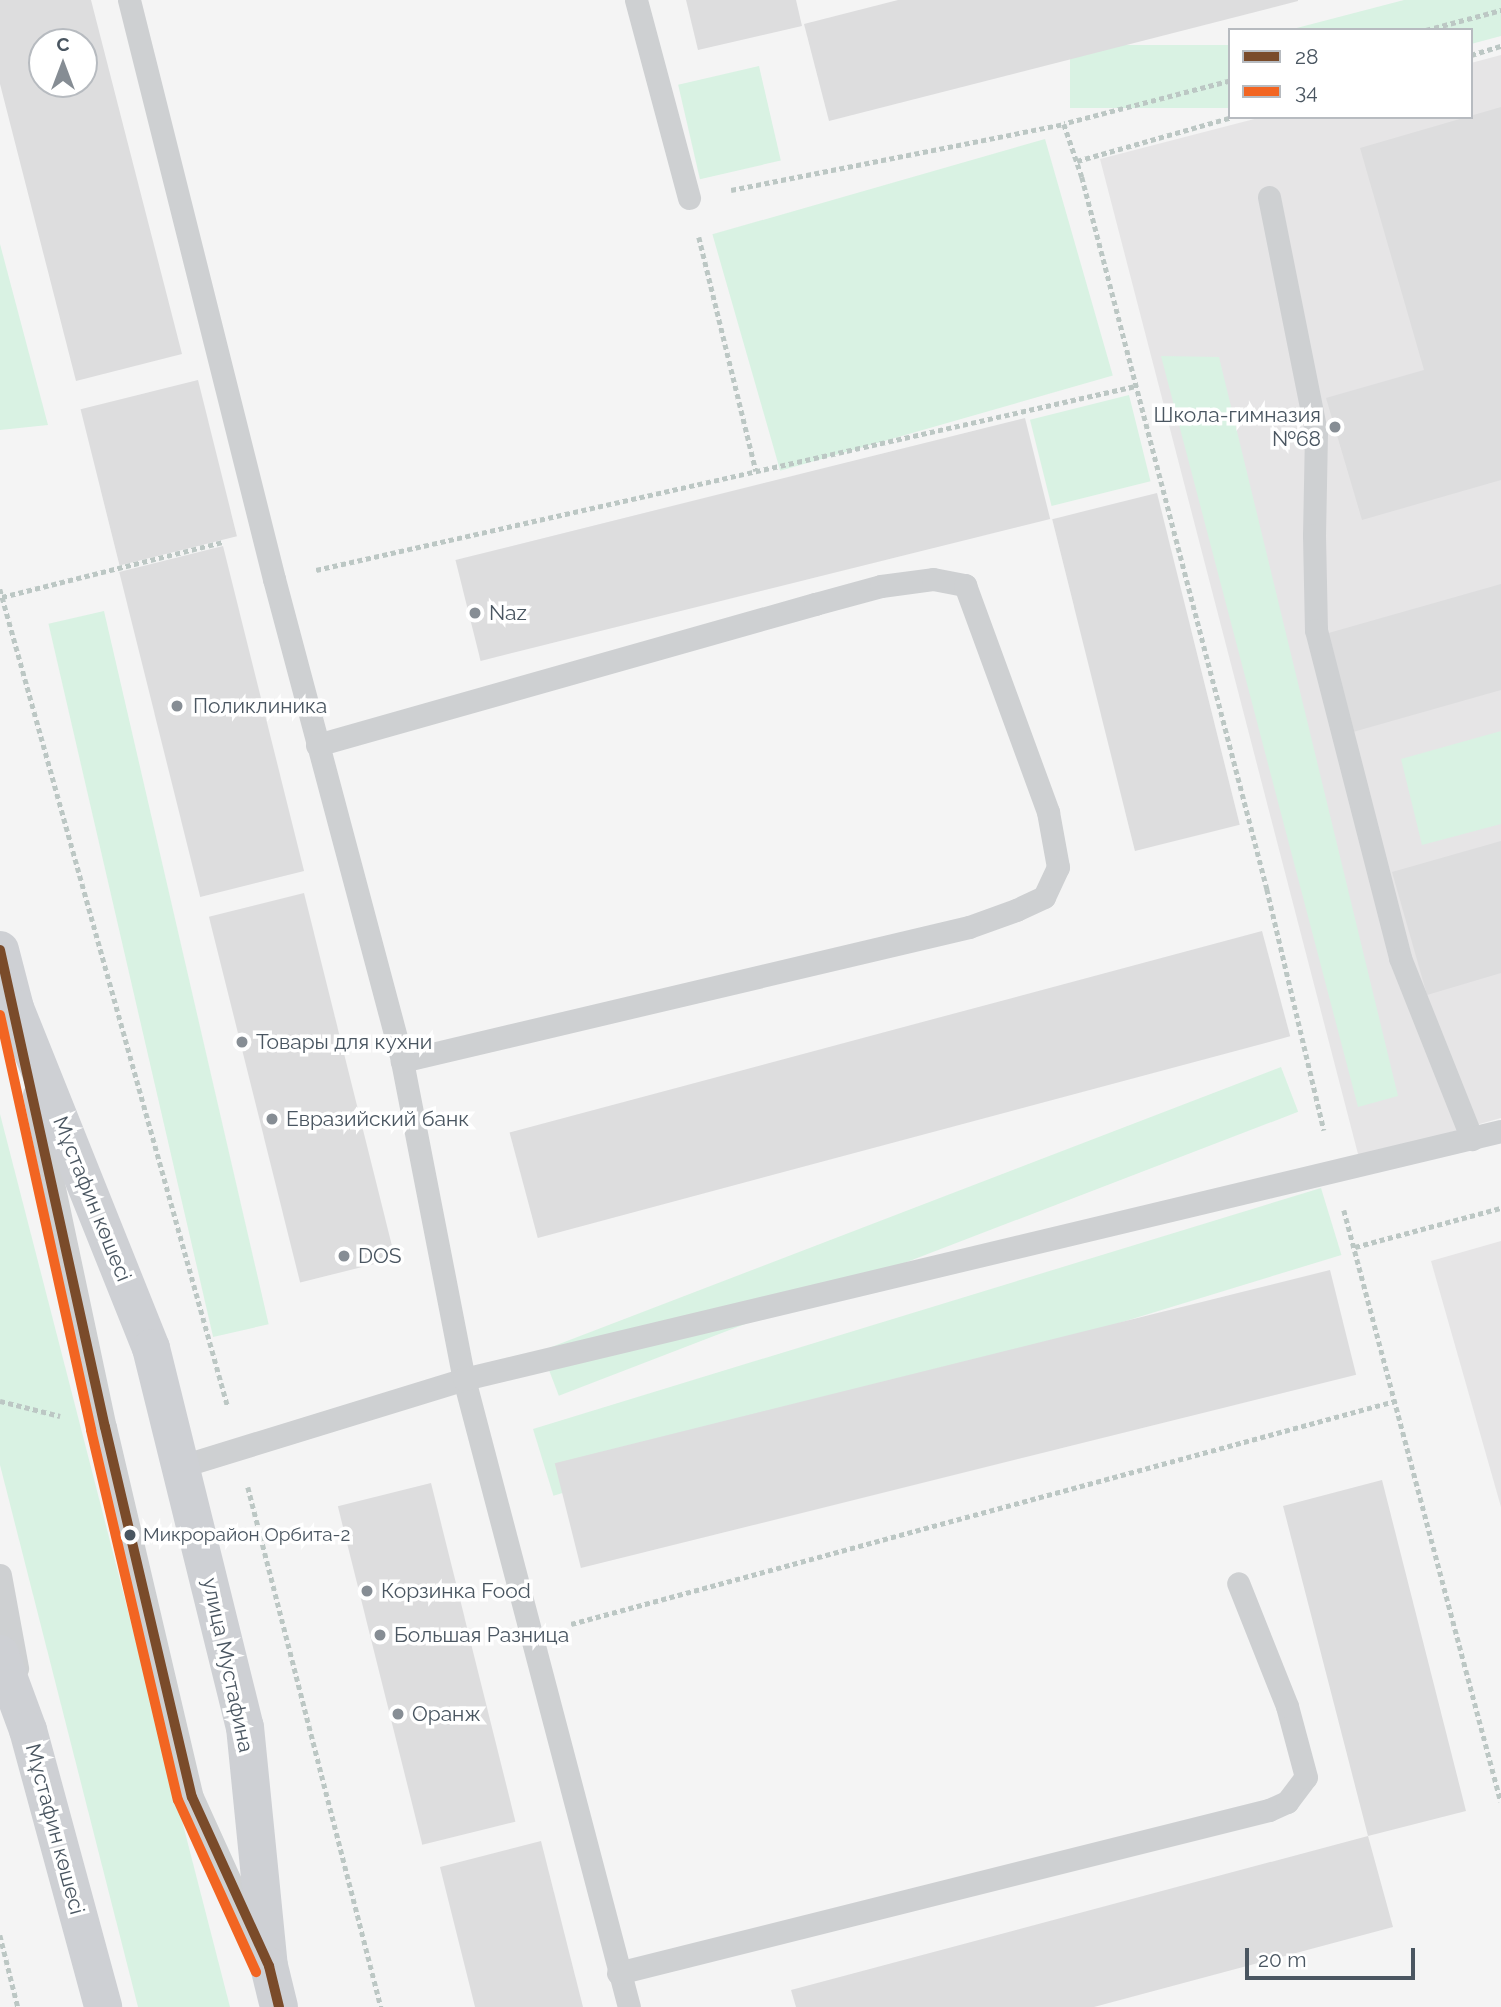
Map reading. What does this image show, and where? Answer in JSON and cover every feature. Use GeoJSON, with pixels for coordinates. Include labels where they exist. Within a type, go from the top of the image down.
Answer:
{"type":"FeatureCollection","features":[{"type":"Feature","properties":{"kind":"street","name":"Мұстафин көшесі"},"geometry":{"type":"LineString","coordinates":[[0,950],[15,1008],[151,1348],[167,1410]]}},
{"type":"Feature","properties":{"kind":"street","name":"улица Мустафина"},"geometry":{"type":"LineString","coordinates":[[167,1410],[245,1727],[269,1966]]}},
{"type":"Feature","properties":{"kind":"street","name":"Мұcтафин көшесі"},"geometry":{"type":"LineString","coordinates":[[0,1654],[28,1730],[103,2007]]}},
{"type":"Feature","properties":{"kind":"street"},"geometry":{"type":"LineString","coordinates":[[269,1966],[279,2007]]}},
{"type":"Feature","properties":{"kind":"lane"},"geometry":{"type":"LineString","coordinates":[[129,0],[274,579],[402,1061],[464,1379],[629,2007]]}},
{"type":"Feature","properties":{"kind":"lane"},"geometry":{"type":"LineString","coordinates":[[636,0],[690,198]]}},
{"type":"Feature","properties":{"kind":"lane"},"geometry":{"type":"LineString","coordinates":[[1269,197],[1317,432],[1314,535],[1317,630],[1400,958],[1472,1139]]}},
{"type":"Feature","properties":{"kind":"lane"},"geometry":{"type":"LineString","coordinates":[[317,745],[881,586],[933,579],[964,584],[1048,812],[1058,867],[1044,897],[1016,910],[969,927],[402,1061]]}},
{"type":"Feature","properties":{"kind":"lane"},"geometry":{"type":"LineString","coordinates":[[15,1008],[105,1427],[192,1797],[269,1966]]}},
{"type":"Feature","properties":{"kind":"lane"},"geometry":{"type":"LineString","coordinates":[[182,1466],[464,1379],[1335,1173],[1501,1131]]}},
{"type":"Feature","properties":{"kind":"lane"},"geometry":{"type":"LineString","coordinates":[[0,1575],[28,1730]]}},
{"type":"Feature","properties":{"kind":"lane"},"geometry":{"type":"LineString","coordinates":[[618,1973],[1269,1810],[1287,1802],[1306,1777],[1287,1706],[1238,1583]]}},
{"type":"Feature","properties":{"kind":"path"},"geometry":{"type":"LineString","coordinates":[[1434,28],[1501,10]]}},
{"type":"Feature","properties":{"kind":"path"},"geometry":{"type":"LineString","coordinates":[[1473,54],[1501,47]]}},
{"type":"Feature","properties":{"kind":"path"},"geometry":{"type":"LineString","coordinates":[[756,471],[690,198],[1064,124],[1228,82]]}},
{"type":"Feature","properties":{"kind":"path"},"geometry":{"type":"LineString","coordinates":[[1077,161],[1228,118]]}},
{"type":"Feature","properties":{"kind":"path"},"geometry":{"type":"LineString","coordinates":[[1064,124],[1077,161],[1267,889],[1335,1173],[1501,1802]]}},
{"type":"Feature","properties":{"kind":"path"},"geometry":{"type":"LineString","coordinates":[[274,579],[1136,386]]}},
{"type":"Feature","properties":{"kind":"path"},"geometry":{"type":"LineString","coordinates":[[2,597],[262,531]]}},
{"type":"Feature","properties":{"kind":"path"},"geometry":{"type":"LineString","coordinates":[[0,589],[238,1449],[381,2007]]}},
{"type":"Feature","properties":{"kind":"path"},"geometry":{"type":"LineString","coordinates":[[1355,1248],[1501,1208]]}},
{"type":"Feature","properties":{"kind":"path"},"geometry":{"type":"LineString","coordinates":[[530,1635],[1395,1401]]}},
{"type":"Feature","properties":{"kind":"path"},"geometry":{"type":"LineString","coordinates":[[0,1935],[18,2007]]}},
{"type":"Feature","properties":{"kind":"shaded area","name":"Школа-гимназия №68"},"geometry":{"type":"Polygon","coordinates":[[[1501,55],[1501,1118],[1359,1158],[1100,159],[1254,119],[1473,119],[1473,62],[1501,55]]]}},
{"type":"Feature","properties":{"kind":"shaded area"},"geometry":{"type":"Polygon","coordinates":[[[1501,1241],[1501,1507],[1431,1261],[1501,1241]]]}},
{"type":"Feature","properties":{"kind":"green space"},"geometry":{"type":"Polygon","coordinates":[[[1404,0],[1501,0],[1501,36],[1473,43],[1473,28],[1297,28],[1404,0]]]}},
{"type":"Feature","properties":{"kind":"green space"},"geometry":{"type":"Polygon","coordinates":[[[1070,45],[1228,45],[1228,108],[1070,108],[1070,45]]]}},
{"type":"Feature","properties":{"kind":"green space"},"geometry":{"type":"Polygon","coordinates":[[[759,66],[781,161],[700,179],[678,85],[759,66]]]}},
{"type":"Feature","properties":{"kind":"green space"},"geometry":{"type":"Polygon","coordinates":[[[1045,139],[1113,375],[780,471],[712,234],[1045,139]]]}},
{"type":"Feature","properties":{"kind":"green space"},"geometry":{"type":"Polygon","coordinates":[[[0,244],[48,425],[0,430],[0,244]]]}},
{"type":"Feature","properties":{"kind":"green space"},"geometry":{"type":"Polygon","coordinates":[[[1161,356],[1219,357],[1398,1096],[1358,1107],[1161,356]]]}},
{"type":"Feature","properties":{"kind":"green space"},"geometry":{"type":"Polygon","coordinates":[[[1129,395],[1151,481],[1052,506],[1030,420],[1129,395]]]}},
{"type":"Feature","properties":{"kind":"green space"},"geometry":{"type":"Polygon","coordinates":[[[104,611],[269,1324],[213,1337],[48,624],[104,611]]]}},
{"type":"Feature","properties":{"kind":"green space"},"geometry":{"type":"Polygon","coordinates":[[[1501,731],[1501,824],[1422,845],[1401,759],[1501,731]]]}},
{"type":"Feature","properties":{"kind":"green space"},"geometry":{"type":"Polygon","coordinates":[[[1281,1067],[1298,1112],[559,1396],[542,1351],[1281,1067]]]}},
{"type":"Feature","properties":{"kind":"green space"},"geometry":{"type":"Polygon","coordinates":[[[0,1114],[230,2007],[138,2007],[0,1465],[0,1114]]]}},
{"type":"Feature","properties":{"kind":"green space"},"geometry":{"type":"Polygon","coordinates":[[[1321,1188],[1341,1255],[553,1496],[533,1429],[1321,1188]]]}},
{"type":"Feature","properties":{"kind":"building"},"geometry":{"type":"Polygon","coordinates":[[[0,0],[91,0],[182,354],[76,381],[0,84],[0,0]]]}},
{"type":"Feature","properties":{"kind":"building"},"geometry":{"type":"Polygon","coordinates":[[[686,0],[796,0],[802,26],[698,50],[686,0]]]}},
{"type":"Feature","properties":{"kind":"building"},"geometry":{"type":"Polygon","coordinates":[[[898,0],[1298,1],[829,121],[804,24],[898,0]]]}},
{"type":"Feature","properties":{"kind":"building","name":"Школа-гимназия №68"},"geometry":{"type":"Polygon","coordinates":[[[1501,107],[1501,480],[1362,520],[1326,398],[1424,370],[1360,148],[1460,119],[1473,119],[1473,115],[1501,107]]]}},
{"type":"Feature","properties":{"kind":"building"},"geometry":{"type":"Polygon","coordinates":[[[198,380],[237,536],[120,565],[81,409],[198,380]]]}},
{"type":"Feature","properties":{"kind":"building"},"geometry":{"type":"Polygon","coordinates":[[[1025,418],[1050,519],[481,661],[455,560],[1025,418]]]}},
{"type":"Feature","properties":{"kind":"building"},"geometry":{"type":"Polygon","coordinates":[[[1157,493],[1240,825],[1135,851],[1052,519],[1157,493]]]}},
{"type":"Feature","properties":{"kind":"building"},"geometry":{"type":"Polygon","coordinates":[[[223,546],[304,871],[200,897],[119,572],[223,546]]]}},
{"type":"Feature","properties":{"kind":"building"},"geometry":{"type":"Polygon","coordinates":[[[1501,584],[1501,690],[1353,732],[1325,634],[1501,584]]]}},
{"type":"Feature","properties":{"kind":"building"},"geometry":{"type":"Polygon","coordinates":[[[1501,841],[1501,973],[1427,995],[1392,872],[1501,841]]]}},
{"type":"Feature","properties":{"kind":"building"},"geometry":{"type":"Polygon","coordinates":[[[304,893],[395,1259],[300,1283],[209,917],[304,893]]]}},
{"type":"Feature","properties":{"kind":"building"},"geometry":{"type":"Polygon","coordinates":[[[1262,931],[1290,1036],[538,1238],[510,1133],[1262,931]]]}},
{"type":"Feature","properties":{"kind":"building"},"geometry":{"type":"Polygon","coordinates":[[[1330,1270],[1356,1375],[581,1568],[555,1463],[1330,1270]]]}},
{"type":"Feature","properties":{"kind":"building"},"geometry":{"type":"Polygon","coordinates":[[[1382,1480],[1466,1811],[1368,1836],[1283,1506],[1382,1480]]]}},
{"type":"Feature","properties":{"kind":"building"},"geometry":{"type":"Polygon","coordinates":[[[431,1483],[515,1822],[422,1845],[338,1506],[431,1483]]]}},
{"type":"Feature","properties":{"kind":"building"},"geometry":{"type":"Polygon","coordinates":[[[1368,1836],[1393,1927],[1094,2007],[796,2007],[791,1990],[1368,1836]]]}},
{"type":"Feature","properties":{"kind":"building"},"geometry":{"type":"Polygon","coordinates":[[[541,1841],[583,2007],[475,2007],[440,1867],[541,1841]]]}},
{"type":"Feature","properties":{"kind":"transit line","name":"28"},"geometry":{"type":"LineString","coordinates":[[0,950],[105,1427],[192,1797],[269,1966],[279,2007]]}},
{"type":"Feature","properties":{"kind":"transit line","name":"34"},"geometry":{"type":"LineString","coordinates":[[0,1015],[91,1430],[178,1800],[256,1972]]}},
{"type":"Feature","properties":{"kind":"place","name":"Школа-гимназия №68"},"geometry":{"type":"Point","coordinates":[1335,427]}},
{"type":"Feature","properties":{"kind":"place","name":"Naz"},"geometry":{"type":"Point","coordinates":[475,613]}},
{"type":"Feature","properties":{"kind":"place","name":"Поликлиника"},"geometry":{"type":"Point","coordinates":[177,706]}},
{"type":"Feature","properties":{"kind":"place","name":"Товары для кухни"},"geometry":{"type":"Point","coordinates":[242,1042]}},
{"type":"Feature","properties":{"kind":"place","name":"Евразийский банк"},"geometry":{"type":"Point","coordinates":[272,1119]}},
{"type":"Feature","properties":{"kind":"place","name":"DOS"},"geometry":{"type":"Point","coordinates":[344,1256]}},
{"type":"Feature","properties":{"kind":"place","name":"Микрорайон Орбита-2"},"geometry":{"type":"Point","coordinates":[130,1535]}},
{"type":"Feature","properties":{"kind":"place","name":"Корзинка Food"},"geometry":{"type":"Point","coordinates":[367,1591]}},
{"type":"Feature","properties":{"kind":"place","name":"Большая Разница"},"geometry":{"type":"Point","coordinates":[380,1635]}},
{"type":"Feature","properties":{"kind":"place","name":"Оранж"},"geometry":{"type":"Point","coordinates":[398,1714]}}]}
